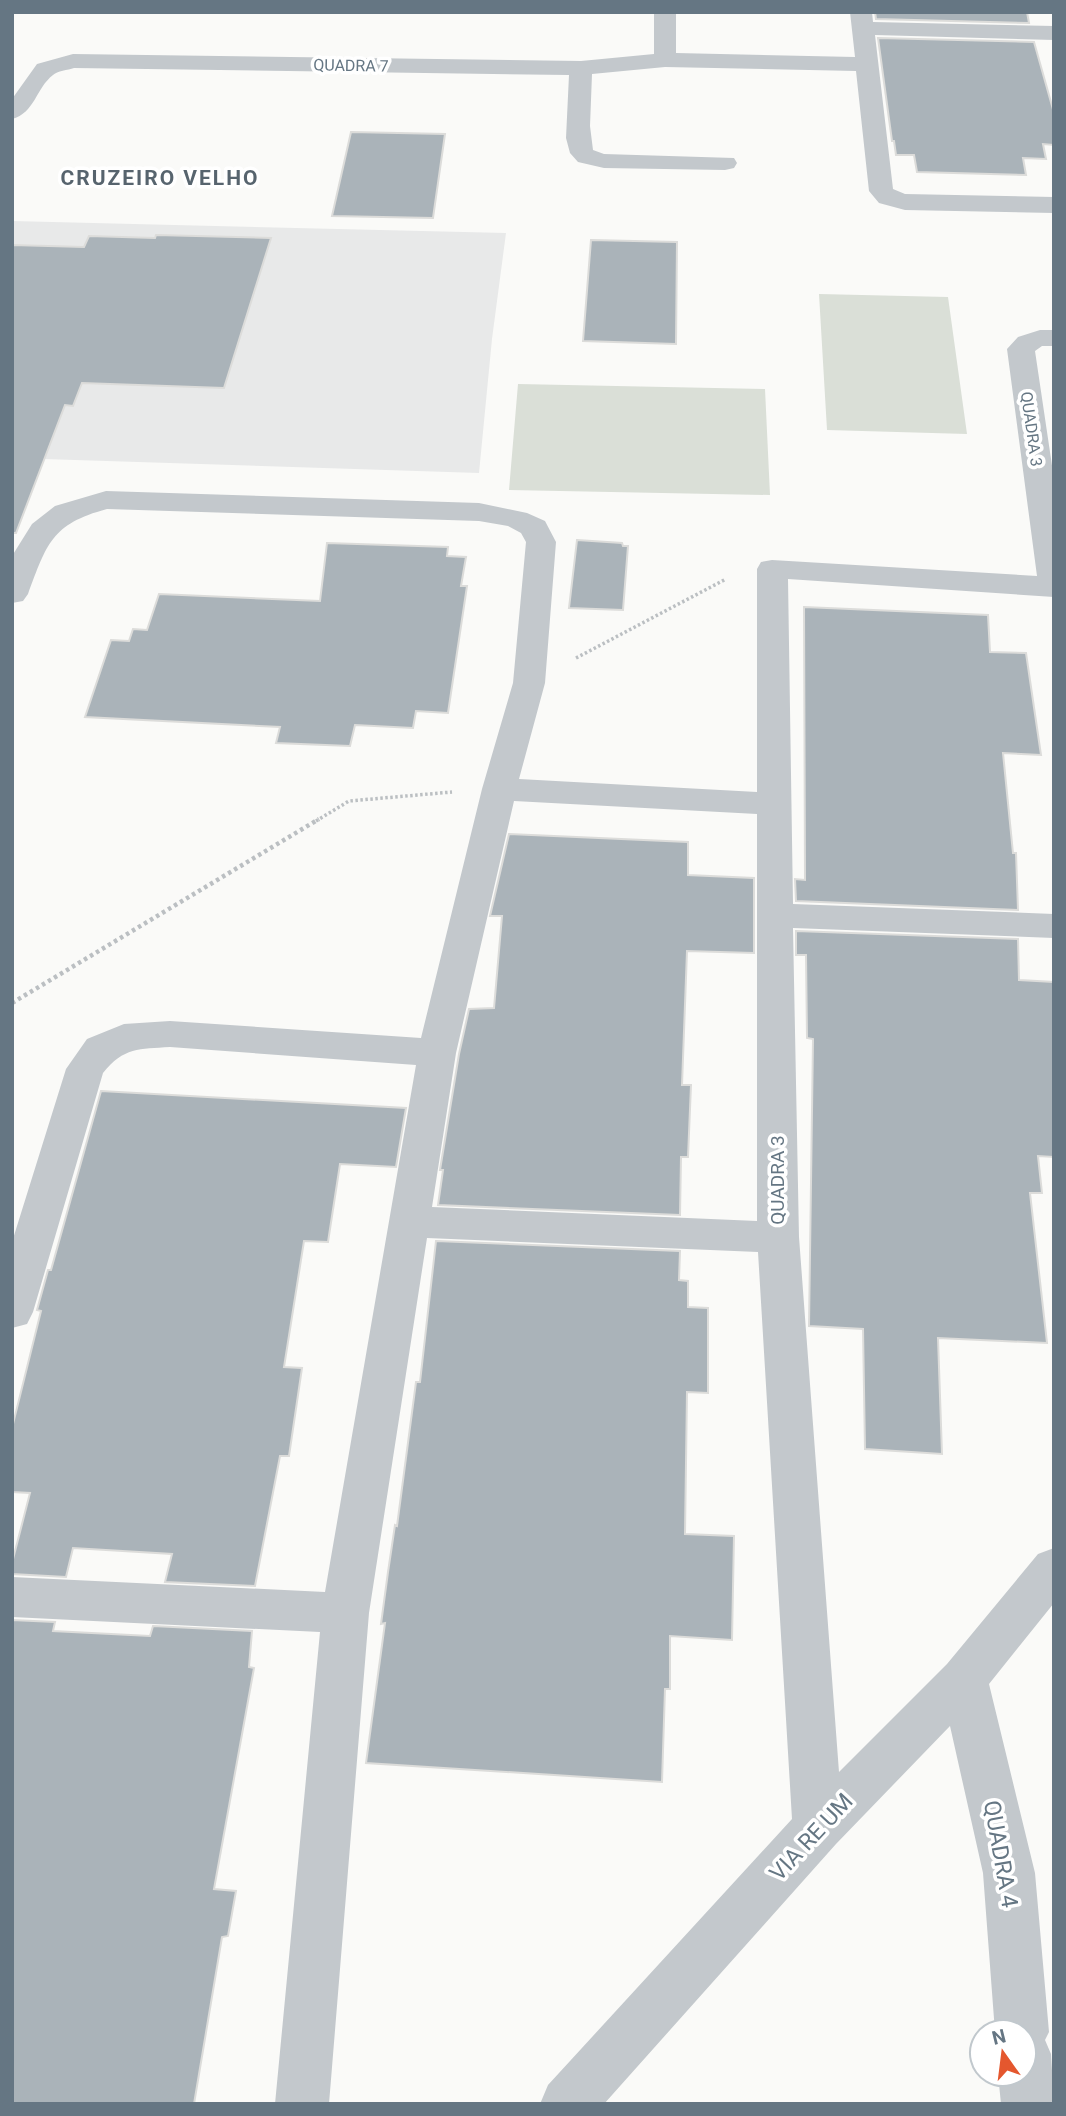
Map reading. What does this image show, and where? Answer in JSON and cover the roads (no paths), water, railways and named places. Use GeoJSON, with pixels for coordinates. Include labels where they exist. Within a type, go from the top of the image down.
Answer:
{"type":"FeatureCollection","features":[{"type":"Feature","properties":{"kind":"street"},"geometry":{"type":"LineString","coordinates":[[665,60],[666,12]]}},
{"type":"Feature","properties":{"kind":"street"},"geometry":{"type":"LineString","coordinates":[[1054,33],[862,20],[879,185],[888,198],[905,202],[1054,205]]}},
{"type":"Feature","properties":{"kind":"street","name":"QUADRA 7"},"geometry":{"type":"LineString","coordinates":[[12,112],[45,69],[73,61],[581,68],[665,60],[868,64]]}},
{"type":"Feature","properties":{"kind":"street"},"geometry":{"type":"LineString","coordinates":[[581,68],[579,138],[582,153],[591,159],[725,163]]}},
{"type":"Feature","properties":{"kind":"street","name":"QUADRA 3"},"geometry":{"type":"LineString","coordinates":[[818,1827],[778,1237],[772,804],[791,570],[1054,587],[1021,349],[1026,342],[1054,338]]}},
{"type":"Feature","properties":{"kind":"street"},"geometry":{"type":"LineString","coordinates":[[12,594],[23,539],[74,508],[106,500],[479,512],[516,519],[534,527],[541,542],[529,682],[499,789],[437,1053],[412,1222],[345,1613],[302,2104]]}},
{"type":"Feature","properties":{"kind":"street"},"geometry":{"type":"LineString","coordinates":[[499,789],[772,804]]}},
{"type":"Feature","properties":{"kind":"street"},"geometry":{"type":"LineString","coordinates":[[775,915],[1054,926]]}},
{"type":"Feature","properties":{"kind":"street"},"geometry":{"type":"LineString","coordinates":[[12,1312],[85,1069],[101,1049],[124,1037],[170,1034],[437,1053]]}},
{"type":"Feature","properties":{"kind":"street"},"geometry":{"type":"LineString","coordinates":[[412,1222],[778,1237]]}},
{"type":"Feature","properties":{"kind":"street","name":"VIA RE UM"},"geometry":{"type":"LineString","coordinates":[[567,2104],[818,1827],[964,1679],[1054,1568]]}},
{"type":"Feature","properties":{"kind":"street"},"geometry":{"type":"LineString","coordinates":[[12,1597],[345,1613]]}},
{"type":"Feature","properties":{"kind":"street","name":"QUADRA 4"},"geometry":{"type":"LineString","coordinates":[[964,1679],[1009,1873],[1021,2018]]}},
{"type":"Feature","properties":{"kind":"district","name":"CRUZEIRO VELHO"},"geometry":{"type":"Point","coordinates":[160,178]}}]}
